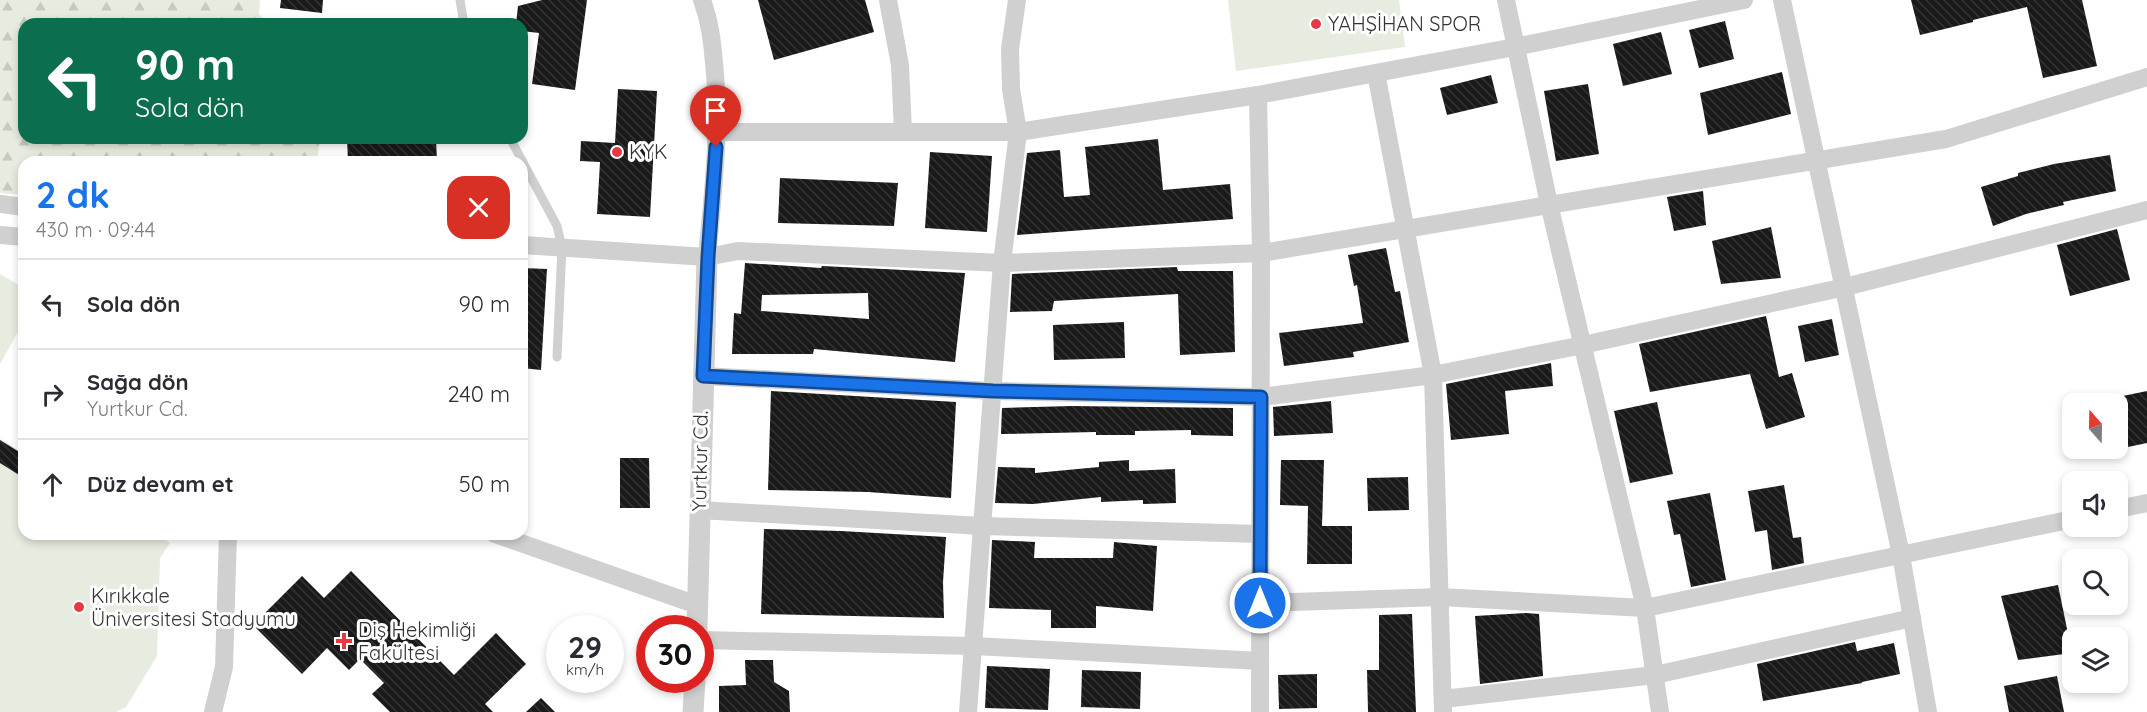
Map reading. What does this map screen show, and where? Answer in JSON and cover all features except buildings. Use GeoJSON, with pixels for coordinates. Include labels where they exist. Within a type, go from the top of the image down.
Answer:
{"type":"FeatureCollection","features":[{"type":"Feature","properties":{"kind":"street"},"geometry":{"type":"LineString","coordinates":[[702,0],[710,21],[716,85],[716,161],[708,257]]}},
{"type":"Feature","properties":{"kind":"street"},"geometry":{"type":"LineString","coordinates":[[888,0],[900,65],[903,132]]}},
{"type":"Feature","properties":{"kind":"street"},"geometry":{"type":"LineString","coordinates":[[968,712],[1002,263],[1018,132],[1011,89],[1010,49],[1017,0]]}},
{"type":"Feature","properties":{"kind":"street"},"geometry":{"type":"LineString","coordinates":[[1506,0],[1548,204],[1645,608],[1660,712]]}},
{"type":"Feature","properties":{"kind":"street"},"geometry":{"type":"LineString","coordinates":[[716,132],[1018,132],[1257,95],[1515,47],[1744,0]]}},
{"type":"Feature","properties":{"kind":"street"},"geometry":{"type":"LineString","coordinates":[[1782,0],[1901,555],[1928,712]]}},
{"type":"Feature","properties":{"kind":"street"},"geometry":{"type":"LineString","coordinates":[[1376,73],[1433,375],[1443,705],[1655,675],[1912,618]]}},
{"type":"Feature","properties":{"kind":"street"},"geometry":{"type":"LineString","coordinates":[[528,245],[708,257],[738,252],[1002,263],[1261,253],[1946,139],[2147,77]]}},
{"type":"Feature","properties":{"kind":"street"},"geometry":{"type":"LineString","coordinates":[[1257,95],[1261,253],[1260,712]]}},
{"type":"Feature","properties":{"kind":"street"},"geometry":{"type":"LineString","coordinates":[[0,204],[18,206]]}},
{"type":"Feature","properties":{"kind":"street"},"geometry":{"type":"LineString","coordinates":[[703,376],[993,391],[1261,397],[1433,375],[1583,345],[1845,287],[2146,216]]}},
{"type":"Feature","properties":{"kind":"street"},"geometry":{"type":"LineString","coordinates":[[0,234],[18,236]]}},
{"type":"Feature","properties":{"kind":"street","name":"Yurtkur Cd."},"geometry":{"type":"LineString","coordinates":[[697,615],[708,257]]}},
{"type":"Feature","properties":{"kind":"street"},"geometry":{"type":"LineString","coordinates":[[2128,507],[2147,503]]}},
{"type":"Feature","properties":{"kind":"street"},"geometry":{"type":"LineString","coordinates":[[699,510],[982,526],[1260,534]]}},
{"type":"Feature","properties":{"kind":"street"},"geometry":{"type":"LineString","coordinates":[[1260,603],[1440,597],[1645,608],[2062,521]]}},
{"type":"Feature","properties":{"kind":"street"},"geometry":{"type":"LineString","coordinates":[[213,712],[224,667],[228,540]]}},
{"type":"Feature","properties":{"kind":"street"},"geometry":{"type":"LineString","coordinates":[[512,540],[697,604]]}},
{"type":"Feature","properties":{"kind":"street"},"geometry":{"type":"LineString","coordinates":[[714,640],[973,646],[1260,660]]}},
{"type":"Feature","properties":{"kind":"street"},"geometry":{"type":"LineString","coordinates":[[693,712],[694,693]]}},
{"type":"Feature","properties":{"kind":"lane"},"geometry":{"type":"LineString","coordinates":[[460,0],[463,18]]}},
{"type":"Feature","properties":{"kind":"lane"},"geometry":{"type":"LineString","coordinates":[[528,172],[557,226],[562,247],[557,357]]}},
{"type":"Feature","properties":{"kind":"green space"},"geometry":{"type":"Polygon","coordinates":[[[0,0],[260,0],[259,14],[263,18],[18,18],[18,144],[319,144],[318,156],[18,156],[18,194],[0,193],[0,0]]]}},
{"type":"Feature","properties":{"kind":"green space","name":"YAHŞİHAN SPOR"},"geometry":{"type":"Polygon","coordinates":[[[1228,0],[1399,0],[1405,47],[1236,71],[1228,0]]]}},
{"type":"Feature","properties":{"kind":"green space"},"geometry":{"type":"Polygon","coordinates":[[[0,274],[18,284],[18,332],[0,364],[0,274]]]}},
{"type":"Feature","properties":{"kind":"green space","name":"Kırıkkale Üniversitesi Stadyumu"},"geometry":{"type":"Polygon","coordinates":[[[0,439],[18,450],[18,540],[165,540],[170,543],[160,558],[157,656],[126,707],[116,712],[0,712],[0,439]]]}},
{"type":"Feature","properties":{"kind":"place","name":"YAHŞİHAN SPOR"},"geometry":{"type":"Point","coordinates":[1316,24]}},
{"type":"Feature","properties":{"kind":"place","name":"KYK"},"geometry":{"type":"Point","coordinates":[617,152]}},
{"type":"Feature","properties":{"kind":"place","name":"Kırıkkale Üniversitesi Stadyumu"},"geometry":{"type":"Point","coordinates":[79,607]}},
{"type":"Feature","properties":{"kind":"place","name":"Diş Hekimliği Fakültesi"},"geometry":{"type":"Point","coordinates":[344,641]}},
{"type":"Feature","properties":{"kind":"route"},"geometry":{"type":"LineString","coordinates":[[716,147],[703,376],[993,391],[1261,397],[1260,603]]}}]}
